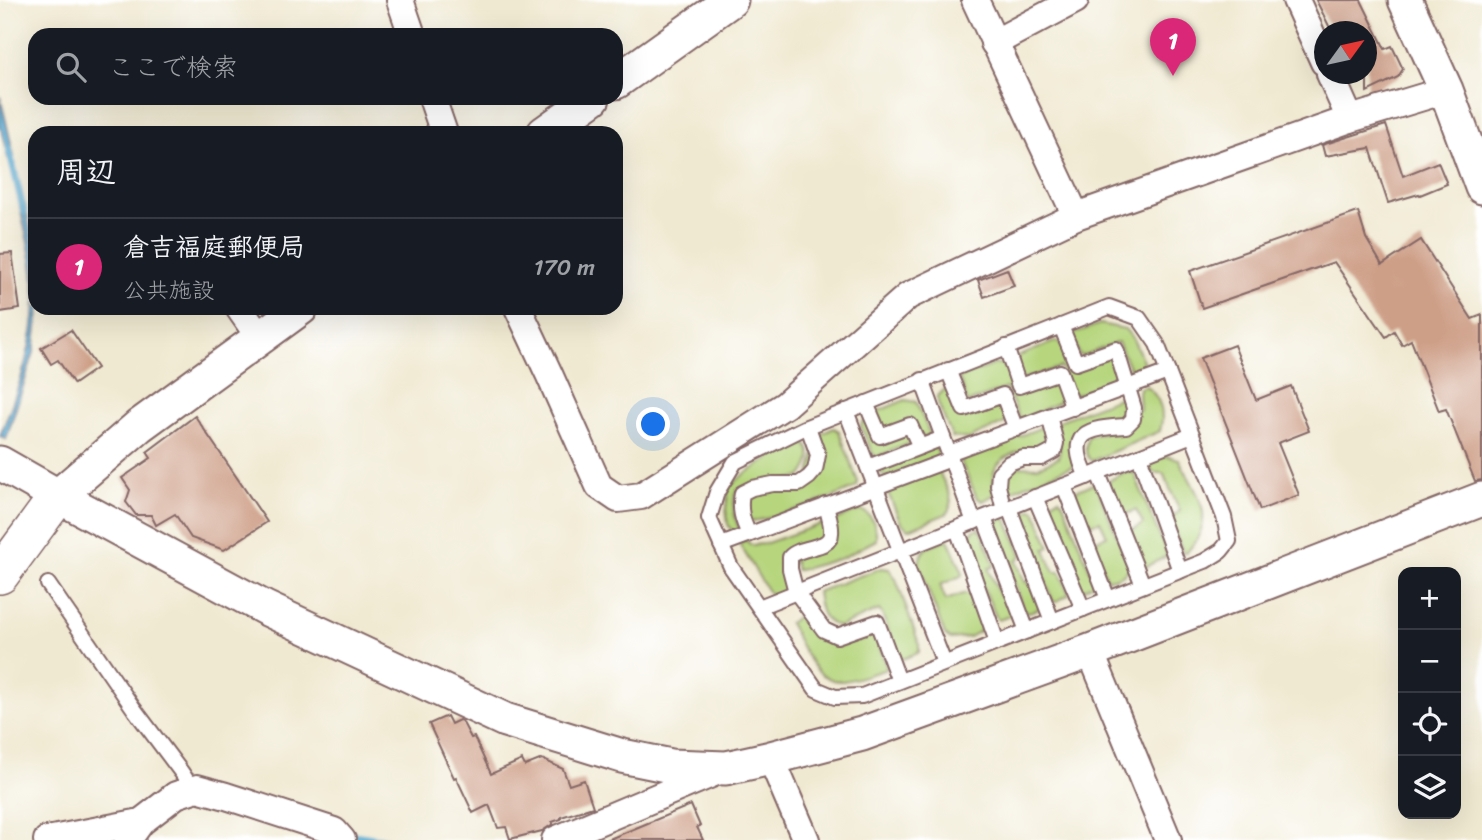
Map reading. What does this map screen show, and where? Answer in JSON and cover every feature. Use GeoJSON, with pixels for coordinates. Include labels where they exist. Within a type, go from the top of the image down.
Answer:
{"type":"FeatureCollection","features":[{"type":"Feature","properties":{"kind":"main road"},"geometry":{"type":"LineString","coordinates":[[0,576],[58,496]]}},
{"type":"Feature","properties":{"kind":"street"},"geometry":{"type":"LineString","coordinates":[[400,0],[410,28]]}},
{"type":"Feature","properties":{"kind":"street"},"geometry":{"type":"LineString","coordinates":[[623,77],[731,0]]}},
{"type":"Feature","properties":{"kind":"street"},"geometry":{"type":"LineString","coordinates":[[975,0],[1076,216]]}},
{"type":"Feature","properties":{"kind":"street"},"geometry":{"type":"LineString","coordinates":[[995,43],[1075,0]]}},
{"type":"Feature","properties":{"kind":"street"},"geometry":{"type":"LineString","coordinates":[[1296,0],[1314,38]]}},
{"type":"Feature","properties":{"kind":"street"},"geometry":{"type":"LineString","coordinates":[[1405,0],[1446,90],[1482,184]]}},
{"type":"Feature","properties":{"kind":"street"},"geometry":{"type":"LineString","coordinates":[[1334,84],[1350,119]]}},
{"type":"Feature","properties":{"kind":"street"},"geometry":{"type":"LineString","coordinates":[[521,315],[599,486],[618,499],[642,496],[785,405],[908,296],[1076,216],[1350,119],[1446,90]]}},
{"type":"Feature","properties":{"kind":"street"},"geometry":{"type":"LineString","coordinates":[[434,105],[442,126]]}},
{"type":"Feature","properties":{"kind":"street"},"geometry":{"type":"LineString","coordinates":[[554,126],[583,105]]}},
{"type":"Feature","properties":{"kind":"street"},"geometry":{"type":"LineString","coordinates":[[244,315],[260,338]]}},
{"type":"Feature","properties":{"kind":"street"},"geometry":{"type":"LineString","coordinates":[[58,496],[139,426],[291,315]]}},
{"type":"Feature","properties":{"kind":"street"},"geometry":{"type":"LineString","coordinates":[[6,466],[265,608],[505,720],[622,756],[671,766],[726,768],[862,734],[1090,651],[1482,499]]}},
{"type":"Feature","properties":{"kind":"street"},"geometry":{"type":"LineString","coordinates":[[1090,651],[1168,840]]}},
{"type":"Feature","properties":{"kind":"street"},"geometry":{"type":"LineString","coordinates":[[771,758],[806,840]]}},
{"type":"Feature","properties":{"kind":"street"},"geometry":{"type":"LineString","coordinates":[[555,840],[610,830],[726,768]]}},
{"type":"Feature","properties":{"kind":"street"},"geometry":{"type":"LineString","coordinates":[[47,840],[135,831],[176,795],[197,788],[334,831],[342,840]]}},
{"type":"Feature","properties":{"kind":"lane"},"geometry":{"type":"LineString","coordinates":[[1110,307],[1139,317],[1157,344],[1224,517],[1229,541],[1221,551],[1205,561],[862,696],[835,697],[816,689],[731,566],[709,518],[717,492],[735,462],[807,427],[1061,326],[1110,307]]}},
{"type":"Feature","properties":{"kind":"lane"},"geometry":{"type":"LineString","coordinates":[[1061,326],[1076,363],[1116,349],[1129,387],[1134,408],[1133,419],[1126,426],[1090,430],[1083,436],[1078,447],[1081,463],[1093,475],[1143,585]]}},
{"type":"Feature","properties":{"kind":"lane"},"geometry":{"type":"LineString","coordinates":[[1006,347],[1019,386],[1059,372],[1073,408]]}},
{"type":"Feature","properties":{"kind":"lane"},"geometry":{"type":"LineString","coordinates":[[948,370],[964,409],[1003,395],[1016,429]]}},
{"type":"Feature","properties":{"kind":"lane"},"geometry":{"type":"LineString","coordinates":[[721,545],[1168,372]]}},
{"type":"Feature","properties":{"kind":"lane"},"geometry":{"type":"LineString","coordinates":[[922,380],[950,456],[1027,631]]}},
{"type":"Feature","properties":{"kind":"lane"},"geometry":{"type":"LineString","coordinates":[[866,403],[880,436],[910,425],[920,447]]}},
{"type":"Feature","properties":{"kind":"lane"},"geometry":{"type":"LineString","coordinates":[[846,411],[944,663]]}},
{"type":"Feature","properties":{"kind":"lane"},"geometry":{"type":"LineString","coordinates":[[1049,416],[1056,443],[1054,451],[1041,458],[1023,458],[1009,463],[999,473],[998,486],[1052,621]]}},
{"type":"Feature","properties":{"kind":"lane"},"geometry":{"type":"LineString","coordinates":[[749,534],[742,520],[742,493],[773,484],[799,484],[815,470],[818,455],[807,427]]}},
{"type":"Feature","properties":{"kind":"lane"},"geometry":{"type":"LineString","coordinates":[[759,607],[1192,435]]}},
{"type":"Feature","properties":{"kind":"lane"},"geometry":{"type":"LineString","coordinates":[[868,467],[943,438]]}},
{"type":"Feature","properties":{"kind":"lane"},"geometry":{"type":"LineString","coordinates":[[1139,456],[1180,571]]}},
{"type":"Feature","properties":{"kind":"lane"},"geometry":{"type":"LineString","coordinates":[[1064,486],[1108,599]]}},
{"type":"Feature","properties":{"kind":"lane"},"geometry":{"type":"LineString","coordinates":[[1035,498],[1083,609]]}},
{"type":"Feature","properties":{"kind":"lane"},"geometry":{"type":"LineString","coordinates":[[826,505],[832,531],[831,539],[826,544],[795,552],[790,557],[796,592],[824,630],[837,636],[877,622],[899,681]]}},
{"type":"Feature","properties":{"kind":"lane"},"geometry":{"type":"LineString","coordinates":[[957,529],[998,642]]}},
{"type":"Feature","properties":{"kind":"lane"},"geometry":{"type":"LineString","coordinates":[[48,584],[192,790]]}},
{"type":"Feature","properties":{"kind":"green space"},"geometry":{"type":"Polygon","coordinates":[[[1100,324],[1125,329],[1133,339],[1144,368],[1132,374],[1118,342],[1079,355],[1072,334],[1100,324]]]}},
{"type":"Feature","properties":{"kind":"green space"},"geometry":{"type":"Polygon","coordinates":[[[1057,341],[1074,369],[1109,356],[1114,358],[1120,378],[1078,394],[1073,394],[1061,367],[1022,379],[1016,357],[1057,341]]]}},
{"type":"Feature","properties":{"kind":"green space"},"geometry":{"type":"Polygon","coordinates":[[[995,364],[1004,364],[1019,394],[1053,378],[1058,380],[1063,400],[1022,420],[1006,388],[968,403],[959,378],[995,364]]]}},
{"type":"Feature","properties":{"kind":"green space"},"geometry":{"type":"Polygon","coordinates":[[[1146,386],[1160,406],[1160,431],[1092,461],[1089,459],[1086,453],[1088,436],[1109,431],[1140,409],[1140,388],[1146,386]]]}},
{"type":"Feature","properties":{"kind":"green space"},"geometry":{"type":"Polygon","coordinates":[[[946,388],[961,416],[999,401],[1007,422],[968,439],[952,437],[938,403],[938,396],[946,388]]]}},
{"type":"Feature","properties":{"kind":"green space"},"geometry":{"type":"Polygon","coordinates":[[[1126,397],[1126,419],[1081,428],[1075,440],[1073,466],[1004,492],[1006,473],[1017,466],[1038,467],[1058,458],[1058,424],[1061,420],[1126,397]]]}},
{"type":"Feature","properties":{"kind":"green space"},"geometry":{"type":"Polygon","coordinates":[[[905,400],[916,402],[929,436],[920,437],[912,423],[885,431],[876,412],[905,400]]]}},
{"type":"Feature","properties":{"kind":"green space"},"geometry":{"type":"Polygon","coordinates":[[[869,420],[878,438],[906,429],[911,443],[876,457],[861,427],[862,422],[869,420]]]}},
{"type":"Feature","properties":{"kind":"green space"},"geometry":{"type":"Polygon","coordinates":[[[1042,427],[1047,430],[1049,447],[1019,451],[1005,458],[995,470],[995,494],[983,501],[977,498],[961,462],[1042,427]]]}},
{"type":"Feature","properties":{"kind":"green space"},"geometry":{"type":"Polygon","coordinates":[[[834,428],[839,431],[858,482],[857,486],[802,508],[748,521],[747,498],[753,494],[808,485],[819,435],[834,428]]]}},
{"type":"Feature","properties":{"kind":"green space"},"geometry":{"type":"Polygon","coordinates":[[[804,442],[810,460],[801,477],[736,491],[734,510],[739,528],[735,535],[728,525],[726,509],[729,487],[784,449],[804,442]]]}},
{"type":"Feature","properties":{"kind":"green space"},"geometry":{"type":"Polygon","coordinates":[[[933,447],[937,449],[936,459],[886,477],[880,473],[882,468],[933,447]]]}},
{"type":"Feature","properties":{"kind":"green space"},"geometry":{"type":"Polygon","coordinates":[[[1167,456],[1179,459],[1202,506],[1202,528],[1187,552],[1183,552],[1170,521],[1180,511],[1163,473],[1151,471],[1150,463],[1167,456]]]}},
{"type":"Feature","properties":{"kind":"green space"},"geometry":{"type":"Polygon","coordinates":[[[936,471],[940,474],[951,499],[949,509],[946,514],[909,529],[901,523],[888,493],[890,488],[936,471]]]}},
{"type":"Feature","properties":{"kind":"green space"},"geometry":{"type":"Polygon","coordinates":[[[1125,472],[1134,473],[1167,556],[1145,567],[1130,535],[1131,531],[1143,523],[1136,510],[1124,515],[1121,512],[1108,485],[1110,480],[1125,472]]]}},
{"type":"Feature","properties":{"kind":"green space"},"geometry":{"type":"Polygon","coordinates":[[[1095,483],[1130,568],[1114,578],[1107,579],[1092,544],[1107,536],[1100,521],[1087,525],[1074,495],[1075,491],[1095,483]]]}},
{"type":"Feature","properties":{"kind":"green space"},"geometry":{"type":"Polygon","coordinates":[[[1059,498],[1095,583],[1082,590],[1046,505],[1059,498]]]}},
{"type":"Feature","properties":{"kind":"green space"},"geometry":{"type":"Polygon","coordinates":[[[861,510],[869,515],[873,522],[876,540],[842,558],[796,570],[793,555],[822,549],[837,519],[861,510]]]}},
{"type":"Feature","properties":{"kind":"green space"},"geometry":{"type":"Polygon","coordinates":[[[1035,510],[1050,547],[1045,549],[1054,572],[1060,572],[1069,594],[1056,602],[1053,601],[1019,514],[1035,510]]]}},
{"type":"Feature","properties":{"kind":"green space"},"geometry":{"type":"Polygon","coordinates":[[[1006,518],[1022,555],[1016,561],[1025,582],[1031,582],[1039,609],[1029,612],[1024,610],[993,523],[1006,518]]]}},
{"type":"Feature","properties":{"kind":"green space"},"geometry":{"type":"Polygon","coordinates":[[[824,523],[827,536],[794,550],[786,591],[773,599],[739,543],[746,540],[751,545],[764,544],[824,523]]]}},
{"type":"Feature","properties":{"kind":"green space"},"geometry":{"type":"Polygon","coordinates":[[[978,528],[994,564],[989,571],[999,595],[1005,595],[1013,613],[999,620],[967,543],[970,534],[978,528]]]}},
{"type":"Feature","properties":{"kind":"green space"},"geometry":{"type":"Polygon","coordinates":[[[948,539],[963,573],[940,585],[946,600],[966,593],[971,595],[983,629],[969,637],[951,639],[945,635],[919,565],[924,550],[948,539]]]}},
{"type":"Feature","properties":{"kind":"green space"},"geometry":{"type":"Polygon","coordinates":[[[881,568],[889,569],[896,579],[919,644],[919,652],[903,659],[899,657],[879,610],[839,627],[824,618],[819,604],[817,592],[881,568]]]}},
{"type":"Feature","properties":{"kind":"green space"},"geometry":{"type":"Polygon","coordinates":[[[801,614],[806,615],[830,644],[846,643],[870,630],[874,631],[887,669],[843,681],[824,676],[810,661],[789,623],[801,614]]]}},
{"type":"Feature","properties":{"kind":"water"},"geometry":{"type":"Polygon","coordinates":[[[0,96],[14,156],[8,158],[0,124],[0,96]]]}},
{"type":"Feature","properties":{"kind":"water"},"geometry":{"type":"Polygon","coordinates":[[[25,204],[28,219],[28,242],[20,206],[25,204]]]}},
{"type":"Feature","properties":{"kind":"water"},"geometry":{"type":"Polygon","coordinates":[[[34,315],[39,315],[34,352],[6,439],[0,436],[25,363],[34,315]]]}},
{"type":"Feature","properties":{"kind":"building"},"geometry":{"type":"Polygon","coordinates":[[[1316,0],[1361,0],[1371,21],[1326,21],[1316,0]]]}},
{"type":"Feature","properties":{"kind":"building"},"geometry":{"type":"Polygon","coordinates":[[[1377,33],[1385,49],[1392,46],[1403,69],[1398,77],[1367,92],[1367,84],[1377,84],[1377,33]]]}},
{"type":"Feature","properties":{"kind":"building"},"geometry":{"type":"Polygon","coordinates":[[[1386,125],[1403,176],[1438,162],[1447,184],[1420,195],[1388,203],[1370,148],[1325,156],[1322,145],[1386,125]]]}},
{"type":"Feature","properties":{"kind":"building"},"geometry":{"type":"Polygon","coordinates":[[[1358,212],[1366,238],[1382,265],[1421,240],[1472,319],[1482,315],[1482,480],[1475,481],[1446,409],[1439,411],[1411,340],[1402,345],[1394,331],[1386,337],[1334,262],[1202,308],[1190,271],[1358,212]]]}},
{"type":"Feature","properties":{"kind":"building"},"geometry":{"type":"Polygon","coordinates":[[[12,253],[20,309],[0,312],[0,254],[12,253]]]}},
{"type":"Feature","properties":{"kind":"building"},"geometry":{"type":"Polygon","coordinates":[[[1007,269],[1014,286],[984,297],[978,280],[1007,269]]]}},
{"type":"Feature","properties":{"kind":"building"},"geometry":{"type":"Polygon","coordinates":[[[71,330],[97,368],[74,384],[58,360],[51,364],[41,348],[71,330]]]}},
{"type":"Feature","properties":{"kind":"building"},"geometry":{"type":"Polygon","coordinates":[[[1234,345],[1256,400],[1291,386],[1309,431],[1278,443],[1299,495],[1260,510],[1200,358],[1234,345]]]}},
{"type":"Feature","properties":{"kind":"building"},"geometry":{"type":"Polygon","coordinates":[[[195,416],[267,522],[224,550],[191,538],[175,514],[156,525],[151,515],[136,515],[126,502],[130,490],[122,478],[151,458],[147,452],[195,416]]]}},
{"type":"Feature","properties":{"kind":"building"},"geometry":{"type":"Polygon","coordinates":[[[447,716],[451,724],[462,721],[471,738],[474,737],[491,774],[522,760],[525,766],[542,759],[563,769],[569,785],[584,780],[593,807],[561,817],[542,831],[510,839],[506,827],[498,828],[489,805],[473,813],[456,777],[454,778],[429,724],[447,716]]]}},
{"type":"Feature","properties":{"kind":"building"},"geometry":{"type":"Polygon","coordinates":[[[691,805],[703,840],[607,840],[691,805]]]}},
{"type":"Feature","properties":{"kind":"waterway"},"geometry":{"type":"LineString","coordinates":[[9,149],[24,212]]}},
{"type":"Feature","properties":{"kind":"waterway"},"geometry":{"type":"LineString","coordinates":[[353,835],[386,840]]}},
{"type":"Feature","properties":{"kind":"place","name":"倉吉福庭郵便局"},"geometry":{"type":"Point","coordinates":[1173,76]}}]}
